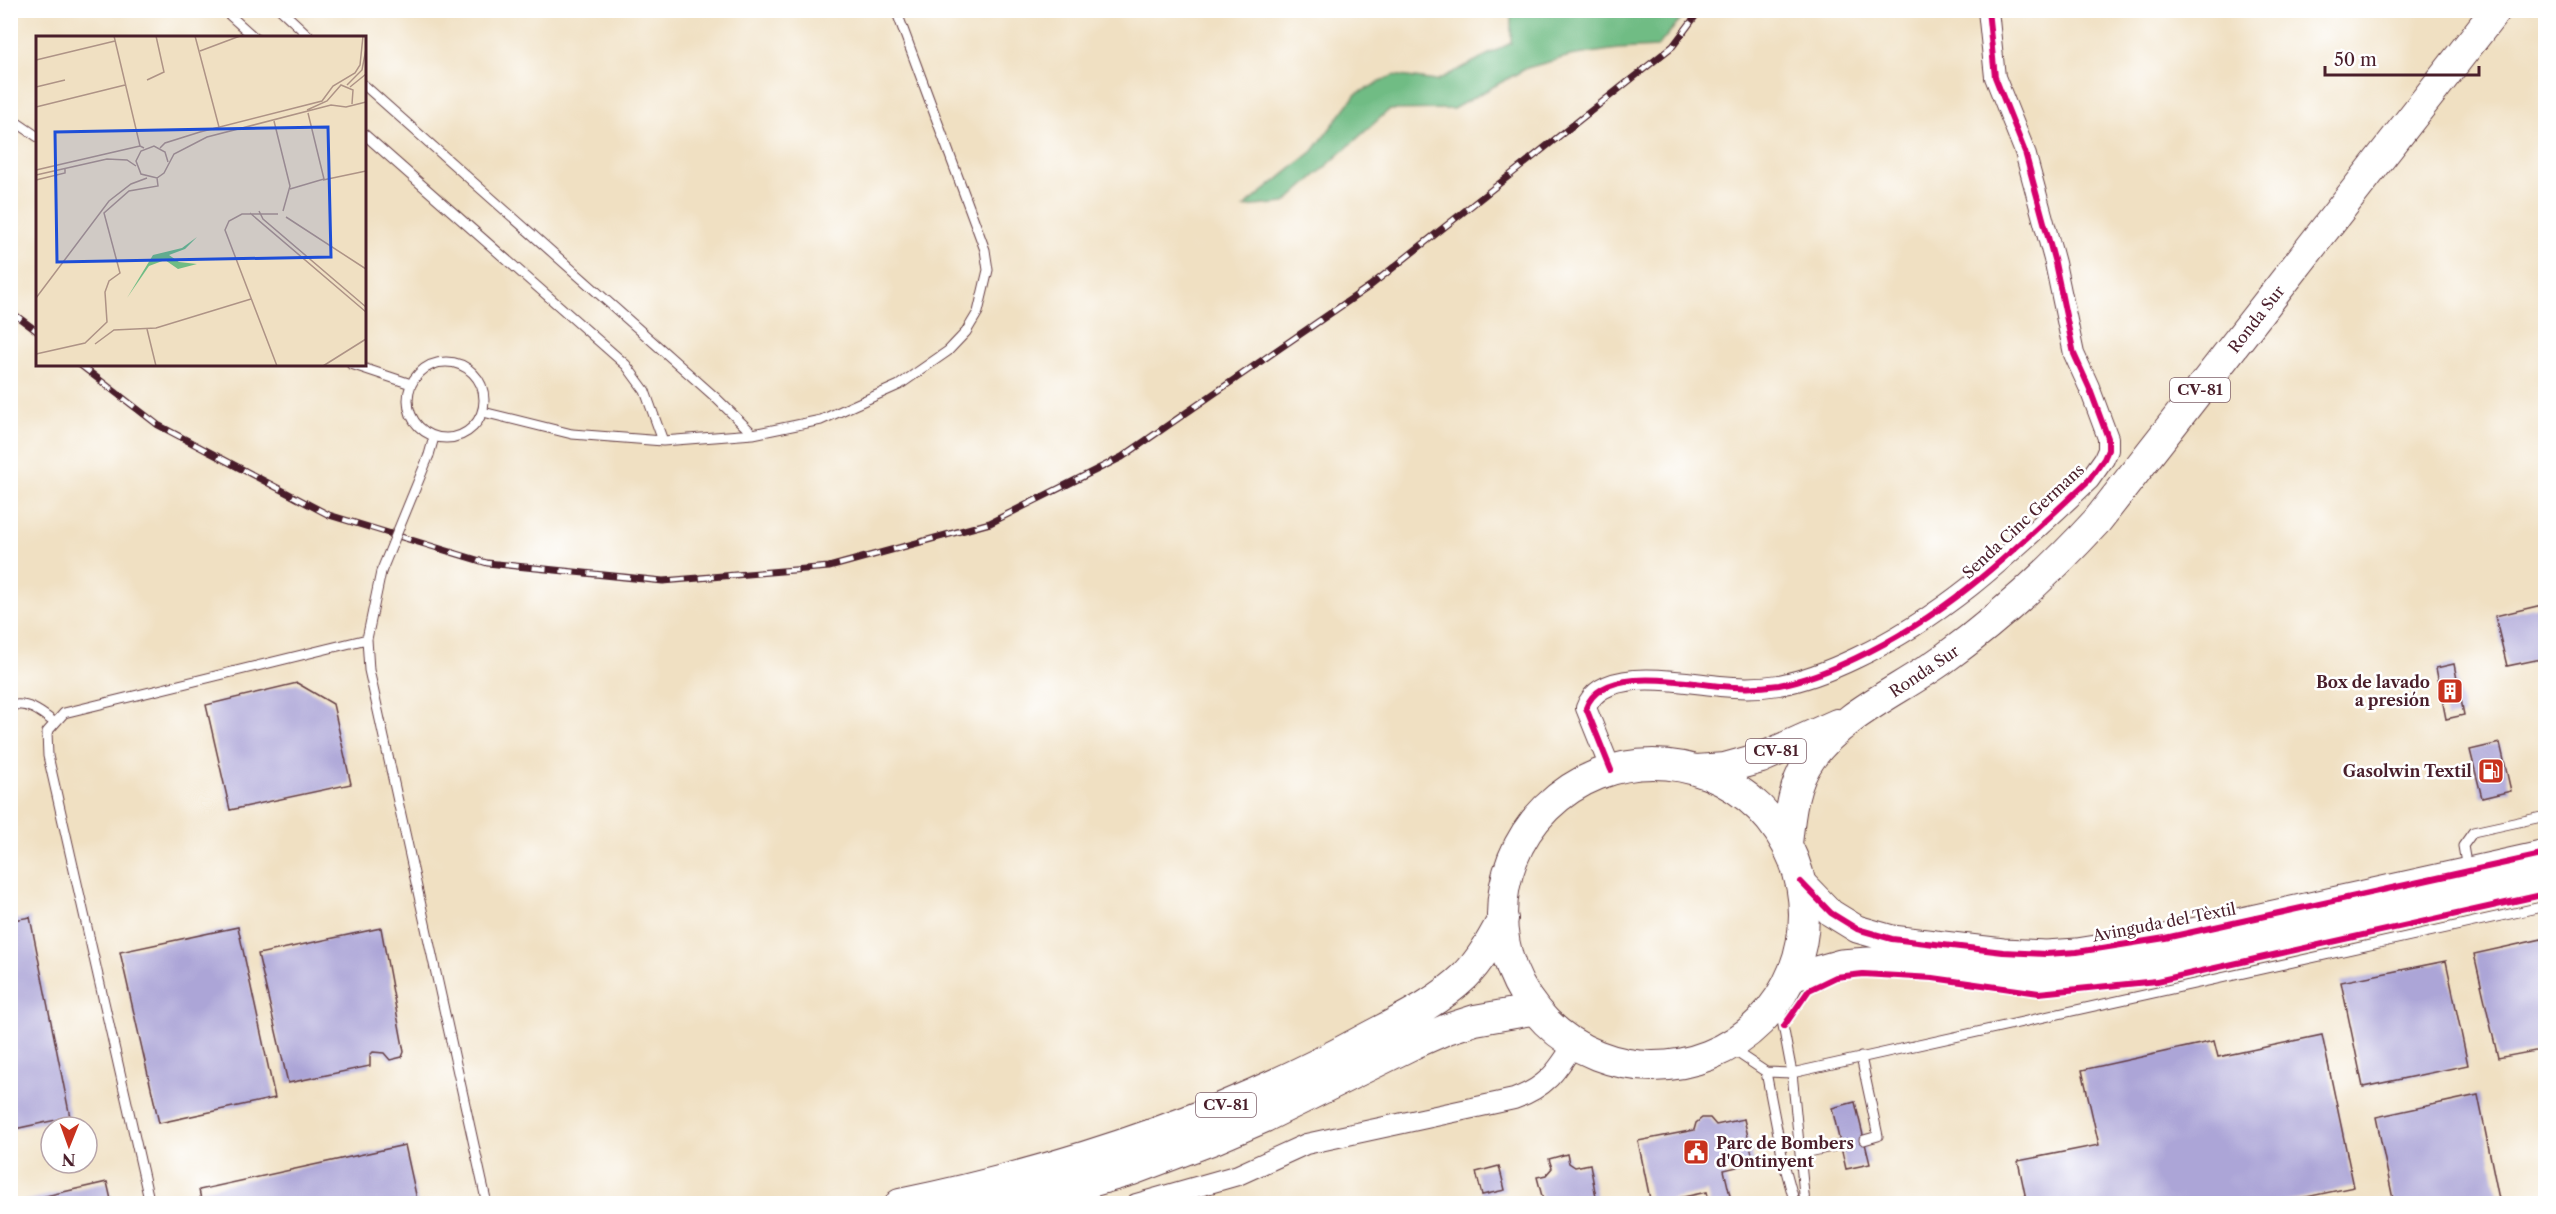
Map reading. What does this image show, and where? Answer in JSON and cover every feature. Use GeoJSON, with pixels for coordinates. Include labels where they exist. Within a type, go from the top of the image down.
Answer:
{"type":"FeatureCollection","features":[{"type":"Feature","properties":{"kind":"main road","name":"Ronda Sur"},"geometry":{"type":"LineString","coordinates":[[1787,844],[1789,820],[1800,776],[1812,756],[1854,717],[1940,662],[2015,604],[2059,563],[2097,521],[2496,10]]}},
{"type":"Feature","properties":{"kind":"main road","name":"Ronda Sur"},"geometry":{"type":"LineString","coordinates":[[1695,770],[1725,768],[1761,758],[1854,717]]}},
{"type":"Feature","properties":{"kind":"main road","name":"CV-81"},"geometry":{"type":"LineString","coordinates":[[1653,764],[1695,770],[1732,786],[1764,811],[1787,844],[1801,882],[1804,930],[1785,988],[1755,1026],[1727,1046],[1690,1061],[1650,1065],[1629,1064],[1592,1054],[1545,1024],[1531,1010],[1511,972],[1505,950],[1503,920],[1507,880],[1521,843],[1544,811],[1575,786],[1611,770],[1653,764]]}},
{"type":"Feature","properties":{"kind":"main road","name":"CV-81"},"geometry":{"type":"LineString","coordinates":[[900,1203],[1072,1160],[1137,1139],[1238,1100],[1341,1052],[1389,1026],[1452,987],[1466,975],[1486,950],[1503,920]]}},
{"type":"Feature","properties":{"kind":"main road","name":"CV-81"},"geometry":{"type":"LineString","coordinates":[[1012,1203],[1132,1170],[1214,1138],[1266,1117],[1447,1029],[1475,1020],[1531,1010]]}},
{"type":"Feature","properties":{"kind":"street","name":"Senda Cinc Germans"},"geometry":{"type":"LineString","coordinates":[[1611,770],[1587,708],[1589,702],[1607,688],[1643,679],[1736,687],[1779,685],[1820,674],[1877,648],[1914,627],[1965,593],[2089,480],[2104,459],[2108,450],[2106,431],[2074,354],[2055,263],[2025,152],[1995,77],[1988,10]]}},
{"type":"Feature","properties":{"kind":"street","name":"Avinguda del Tèxtil"},"geometry":{"type":"LineString","coordinates":[[1801,882],[1831,913],[1857,929],[1892,939],[2003,952],[2046,954],[2110,948],[2165,938],[2546,854]]}},
{"type":"Feature","properties":{"kind":"street"},"geometry":{"type":"LineString","coordinates":[[1785,988],[1841,963],[1900,961],[2033,978],[2137,969],[2194,959],[2546,881]]}},
{"type":"Feature","properties":{"kind":"street"},"geometry":{"type":"LineString","coordinates":[[1136,1203],[1238,1175],[1306,1144],[1514,1099],[1533,1092],[1548,1081],[1558,1071],[1574,1044]]}},
{"type":"Feature","properties":{"kind":"lane"},"geometry":{"type":"LineString","coordinates":[[224,10],[253,36]]}},
{"type":"Feature","properties":{"kind":"lane"},"geometry":{"type":"LineString","coordinates":[[281,10],[309,36]]}},
{"type":"Feature","properties":{"kind":"lane"},"geometry":{"type":"LineString","coordinates":[[483,412],[572,434],[663,441],[753,434],[821,420],[899,385],[948,351],[966,332],[978,312],[988,270],[985,250],[896,10]]}},
{"type":"Feature","properties":{"kind":"lane"},"geometry":{"type":"LineString","coordinates":[[366,87],[715,397],[753,434]]}},
{"type":"Feature","properties":{"kind":"lane"},"geometry":{"type":"LineString","coordinates":[[10,118],[36,136]]}},
{"type":"Feature","properties":{"kind":"lane"},"geometry":{"type":"LineString","coordinates":[[366,136],[626,365],[645,391],[663,441]]}},
{"type":"Feature","properties":{"kind":"lane"},"geometry":{"type":"LineString","coordinates":[[441,362],[454,362],[466,367],[482,386],[485,399],[483,412],[469,431],[458,437],[446,439],[434,437],[422,431],[413,421],[408,409],[407,396],[411,384],[423,369],[441,362]]}},
{"type":"Feature","properties":{"kind":"lane"},"geometry":{"type":"LineString","coordinates":[[357,366],[411,384]]}},
{"type":"Feature","properties":{"kind":"lane"},"geometry":{"type":"LineString","coordinates":[[434,437],[381,572],[367,639],[369,670],[487,1203]]}},
{"type":"Feature","properties":{"kind":"lane"},"geometry":{"type":"LineString","coordinates":[[150,1203],[48,756],[47,732],[64,713],[367,639]]}},
{"type":"Feature","properties":{"kind":"lane"},"geometry":{"type":"LineString","coordinates":[[10,706],[18,704],[35,708],[56,723]]}},
{"type":"Feature","properties":{"kind":"lane"},"geometry":{"type":"LineString","coordinates":[[2467,871],[2463,846],[2473,832],[2546,816]]}},
{"type":"Feature","properties":{"kind":"lane"},"geometry":{"type":"LineString","coordinates":[[1727,1046],[1766,1072],[1792,1072],[2546,906]]}},
{"type":"Feature","properties":{"kind":"lane"},"geometry":{"type":"LineString","coordinates":[[1785,988],[1805,1203]]}},
{"type":"Feature","properties":{"kind":"lane"},"geometry":{"type":"LineString","coordinates":[[1861,1057],[1878,1136],[1864,1140]]}},
{"type":"Feature","properties":{"kind":"lane"},"geometry":{"type":"LineString","coordinates":[[1766,1072],[1783,1160],[1795,1203]]}},
{"type":"Feature","properties":{"kind":"lane"},"geometry":{"type":"LineString","coordinates":[[1800,1154],[1841,1145]]}},
{"type":"Feature","properties":{"kind":"green space"},"geometry":{"type":"Polygon","coordinates":[[[1511,11],[1688,11],[1657,47],[1618,49],[1570,56],[1527,68],[1453,109],[1389,110],[1285,203],[1244,207],[1313,151],[1356,94],[1394,75],[1436,81],[1511,43],[1511,11]]]}},
{"type":"Feature","properties":{"kind":"building"},"geometry":{"type":"Polygon","coordinates":[[[2546,604],[2546,658],[2507,666],[2495,616],[2546,604]]]}},
{"type":"Feature","properties":{"kind":"building","name":"Box de lavado a presión"},"geometry":{"type":"Polygon","coordinates":[[[2454,664],[2464,715],[2446,719],[2436,668],[2454,664]]]}},
{"type":"Feature","properties":{"kind":"building"},"geometry":{"type":"Polygon","coordinates":[[[297,683],[333,704],[351,784],[230,810],[206,705],[297,683]]]}},
{"type":"Feature","properties":{"kind":"building","name":"Gasolwin Textil"},"geometry":{"type":"Polygon","coordinates":[[[2500,743],[2511,791],[2482,798],[2470,750],[2500,743]]]}},
{"type":"Feature","properties":{"kind":"building"},"geometry":{"type":"Polygon","coordinates":[[[10,910],[14,920],[30,917],[70,1115],[39,1115],[39,1124],[10,1130],[10,910]]]}},
{"type":"Feature","properties":{"kind":"building"},"geometry":{"type":"Polygon","coordinates":[[[238,927],[275,1098],[159,1123],[120,952],[238,927]]]}},
{"type":"Feature","properties":{"kind":"building"},"geometry":{"type":"Polygon","coordinates":[[[381,928],[404,1052],[402,1057],[390,1060],[384,1053],[373,1052],[370,1055],[370,1066],[288,1083],[258,954],[381,928]]]}},
{"type":"Feature","properties":{"kind":"building"},"geometry":{"type":"Polygon","coordinates":[[[2542,939],[2546,954],[2546,1049],[2498,1058],[2474,954],[2542,939]]]}},
{"type":"Feature","properties":{"kind":"building"},"geometry":{"type":"Polygon","coordinates":[[[2446,961],[2468,1065],[2363,1087],[2341,982],[2446,961]]]}},
{"type":"Feature","properties":{"kind":"building"},"geometry":{"type":"Polygon","coordinates":[[[2322,1035],[2354,1187],[2273,1204],[2027,1204],[2018,1161],[2099,1145],[2082,1070],[2214,1041],[2218,1057],[2322,1035]]]}},
{"type":"Feature","properties":{"kind":"building"},"geometry":{"type":"Polygon","coordinates":[[[2478,1095],[2500,1204],[2394,1204],[2376,1117],[2478,1095]]]}},
{"type":"Feature","properties":{"kind":"building"},"geometry":{"type":"Polygon","coordinates":[[[1855,1102],[1870,1164],[1846,1169],[1832,1108],[1855,1102]]]}},
{"type":"Feature","properties":{"kind":"building","name":"Parc de Bombers d'Ontinyent"},"geometry":{"type":"Polygon","coordinates":[[[1702,1118],[1710,1118],[1716,1125],[1744,1119],[1754,1163],[1724,1170],[1732,1204],[1710,1204],[1707,1192],[1651,1204],[1638,1141],[1694,1130],[1696,1123],[1702,1118]]]}},
{"type":"Feature","properties":{"kind":"building"},"geometry":{"type":"Polygon","coordinates":[[[405,1145],[418,1204],[202,1204],[199,1190],[405,1145]]]}},
{"type":"Feature","properties":{"kind":"building"},"geometry":{"type":"Polygon","coordinates":[[[1567,1154],[1569,1163],[1575,1167],[1590,1164],[1596,1197],[1571,1204],[1544,1204],[1537,1177],[1546,1175],[1552,1168],[1549,1159],[1567,1154]]]}},
{"type":"Feature","properties":{"kind":"building"},"geometry":{"type":"Polygon","coordinates":[[[1499,1166],[1505,1190],[1482,1195],[1476,1172],[1499,1166]]]}},
{"type":"Feature","properties":{"kind":"building"},"geometry":{"type":"Polygon","coordinates":[[[107,1182],[112,1204],[15,1204],[15,1203],[107,1182]]]}},
{"type":"Feature","properties":{"kind":"railway"},"geometry":{"type":"LineString","coordinates":[[82,366],[158,425],[329,515],[487,563],[663,581],[829,567],[990,523],[1122,457],[1370,286],[1673,46],[1700,10]]}},
{"type":"Feature","properties":{"kind":"railway"},"geometry":{"type":"LineString","coordinates":[[10,311],[36,330]]}},
{"type":"Feature","properties":{"kind":"cycle path"},"geometry":{"type":"LineString","coordinates":[[1611,770],[1586,708],[1595,694],[1609,686],[1646,679],[1735,687],[1772,686],[1809,677],[1847,662],[1890,641],[1980,579],[2089,480],[2104,459],[2108,450],[2108,438],[2074,354],[2055,263],[2025,152],[1995,77],[1988,10]]}},
{"type":"Feature","properties":{"kind":"cycle path"},"geometry":{"type":"LineString","coordinates":[[1801,882],[1831,913],[1857,929],[1892,939],[2003,952],[2046,954],[2077,952],[2165,938],[2546,854]]}},
{"type":"Feature","properties":{"kind":"cycle path"},"geometry":{"type":"LineString","coordinates":[[1784,1026],[1809,990],[1836,977],[1863,974],[1933,978],[2039,993],[2157,981],[2546,894]]}},
{"type":"Feature","properties":{"kind":"place","name":"Box de lavado a presión"},"geometry":{"type":"Point","coordinates":[2450,691]}},
{"type":"Feature","properties":{"kind":"place","name":"Gasolwin Textil"},"geometry":{"type":"Point","coordinates":[2491,771]}},
{"type":"Feature","properties":{"kind":"place","name":"Parc de Bombers d'Ontinyent"},"geometry":{"type":"Point","coordinates":[1696,1152]}}]}
